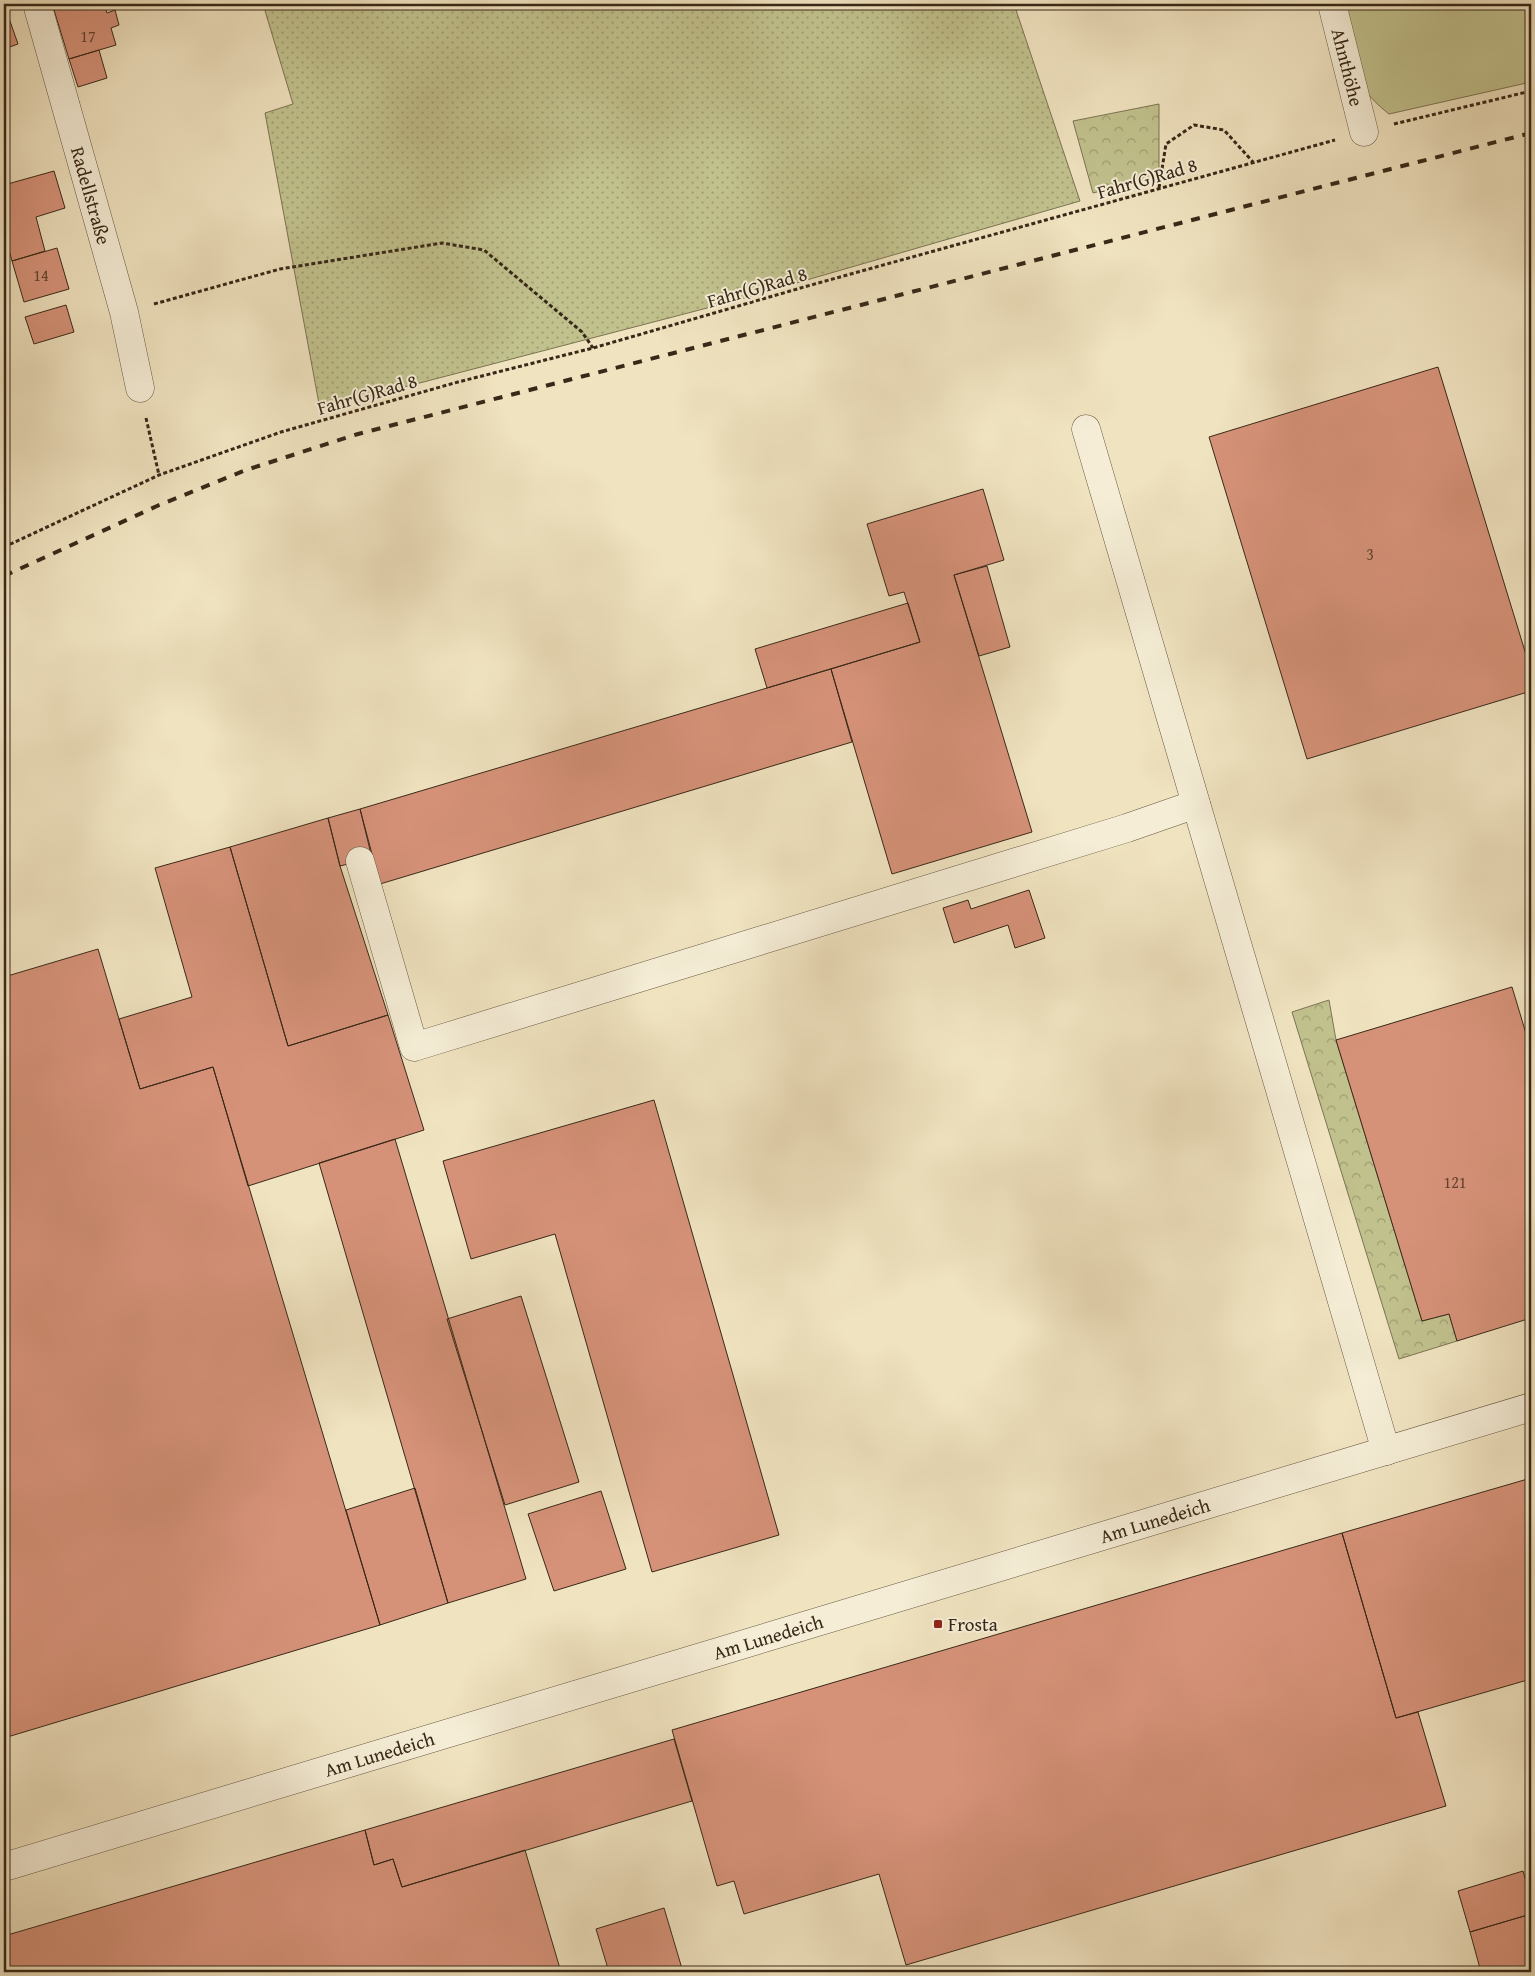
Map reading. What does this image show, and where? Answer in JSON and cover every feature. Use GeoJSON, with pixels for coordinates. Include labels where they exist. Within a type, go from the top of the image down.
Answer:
{"type":"FeatureCollection","features":[{"type":"Feature","properties":{"kind":"street","name":"Radellstraße"},"geometry":{"type":"LineString","coordinates":[[37,4],[124,312],[140,388]]}},
{"type":"Feature","properties":{"kind":"street","name":"Ahnthöhe"},"geometry":{"type":"LineString","coordinates":[[1332,4],[1364,132]]}},
{"type":"Feature","properties":{"kind":"street"},"geometry":{"type":"LineString","coordinates":[[1086,429],[1386,1451]]}},
{"type":"Feature","properties":{"kind":"street"},"geometry":{"type":"LineString","coordinates":[[360,861],[414,1047],[1118,830],[1196,804]]}},
{"type":"Feature","properties":{"kind":"street","name":"Am Lunedeich"},"geometry":{"type":"LineString","coordinates":[[4,1866],[1531,1407]]}},
{"type":"Feature","properties":{"kind":"path","name":"Fahr(G)Rad 8"},"geometry":{"type":"LineString","coordinates":[[4,547],[159,475],[281,432],[449,385],[593,348],[1253,162],[1364,132],[1531,91]]}},
{"type":"Feature","properties":{"kind":"path"},"geometry":{"type":"LineString","coordinates":[[1160,188],[1166,144],[1194,124],[1224,130],[1253,162]]}},
{"type":"Feature","properties":{"kind":"path"},"geometry":{"type":"LineString","coordinates":[[124,312],[280,269],[442,243],[484,250],[582,332],[593,348]]}},
{"type":"Feature","properties":{"kind":"path"},"geometry":{"type":"LineString","coordinates":[[140,388],[159,475]]}},
{"type":"Feature","properties":{"kind":"green space"},"geometry":{"type":"Polygon","coordinates":[[[263,4],[1014,4],[1080,201],[734,301],[320,409],[265,113],[293,104],[263,4]]]}},
{"type":"Feature","properties":{"kind":"green space"},"geometry":{"type":"Polygon","coordinates":[[[1346,4],[1531,4],[1531,82],[1389,114],[1368,93],[1358,77],[1353,57],[1346,4]]]}},
{"type":"Feature","properties":{"kind":"green space"},"geometry":{"type":"Polygon","coordinates":[[[1159,104],[1159,176],[1093,193],[1073,121],[1159,104]]]}},
{"type":"Feature","properties":{"kind":"green space"},"geometry":{"type":"Polygon","coordinates":[[[1329,1000],[1336,1040],[1422,1321],[1449,1314],[1457,1341],[1399,1359],[1292,1012],[1329,1000]]]}},
{"type":"Feature","properties":{"kind":"building"},"geometry":{"type":"Polygon","coordinates":[[[4,4],[18,44],[4,49],[4,4]]]}},
{"type":"Feature","properties":{"kind":"building"},"geometry":{"type":"Polygon","coordinates":[[[52,4],[73,4],[54,10],[52,4]]]}},
{"type":"Feature","properties":{"kind":"building"},"geometry":{"type":"Polygon","coordinates":[[[73,4],[104,4],[107,13],[115,10],[119,25],[111,28],[116,45],[69,59],[54,10],[73,4]]]}},
{"type":"Feature","properties":{"kind":"building"},"geometry":{"type":"Polygon","coordinates":[[[99,50],[107,78],[78,87],[69,59],[99,50]]]}},
{"type":"Feature","properties":{"kind":"building"},"geometry":{"type":"Polygon","coordinates":[[[54,171],[65,208],[36,217],[45,251],[12,261],[4,232],[4,185],[54,171]]]}},
{"type":"Feature","properties":{"kind":"building"},"geometry":{"type":"Polygon","coordinates":[[[57,248],[69,289],[24,302],[12,261],[57,248]]]}},
{"type":"Feature","properties":{"kind":"building"},"geometry":{"type":"Polygon","coordinates":[[[66,305],[74,332],[34,344],[25,317],[66,305]]]}},
{"type":"Feature","properties":{"kind":"building"},"geometry":{"type":"Polygon","coordinates":[[[1438,367],[1531,671],[1531,691],[1307,759],[1209,437],[1438,367]]]}},
{"type":"Feature","properties":{"kind":"building"},"geometry":{"type":"Polygon","coordinates":[[[983,489],[1004,560],[954,575],[1032,832],[892,874],[831,669],[920,642],[904,592],[889,596],[867,524],[983,489]]]}},
{"type":"Feature","properties":{"kind":"building"},"geometry":{"type":"Polygon","coordinates":[[[987,566],[1010,647],[979,656],[954,575],[987,566]]]}},
{"type":"Feature","properties":{"kind":"building"},"geometry":{"type":"Polygon","coordinates":[[[908,603],[920,642],[767,688],[755,649],[908,603]]]}},
{"type":"Feature","properties":{"kind":"building"},"geometry":{"type":"Polygon","coordinates":[[[831,669],[852,742],[380,884],[360,809],[831,669]]]}},
{"type":"Feature","properties":{"kind":"building"},"geometry":{"type":"Polygon","coordinates":[[[360,809],[372,858],[340,866],[328,818],[360,809]]]}},
{"type":"Feature","properties":{"kind":"building"},"geometry":{"type":"Polygon","coordinates":[[[328,818],[340,866],[388,1015],[288,1046],[230,847],[328,818]]]}},
{"type":"Feature","properties":{"kind":"building"},"geometry":{"type":"Polygon","coordinates":[[[230,847],[288,1046],[388,1015],[424,1130],[248,1186],[213,1067],[140,1089],[119,1019],[192,997],[155,868],[230,847]]]}},
{"type":"Feature","properties":{"kind":"building"},"geometry":{"type":"Polygon","coordinates":[[[1029,890],[1045,938],[1015,948],[1008,925],[954,943],[943,908],[968,900],[971,909],[1029,890]]]}},
{"type":"Feature","properties":{"kind":"building"},"geometry":{"type":"Polygon","coordinates":[[[98,949],[140,1089],[213,1067],[380,1625],[4,1738],[4,977],[98,949]]]}},
{"type":"Feature","properties":{"kind":"building"},"geometry":{"type":"Polygon","coordinates":[[[1512,987],[1531,1050],[1531,1318],[1457,1341],[1449,1314],[1422,1321],[1336,1040],[1512,987]]]}},
{"type":"Feature","properties":{"kind":"building"},"geometry":{"type":"Polygon","coordinates":[[[654,1100],[779,1535],[652,1572],[555,1234],[471,1259],[443,1161],[654,1100]]]}},
{"type":"Feature","properties":{"kind":"building"},"geometry":{"type":"Polygon","coordinates":[[[395,1139],[526,1579],[448,1603],[319,1163],[395,1139]]]}},
{"type":"Feature","properties":{"kind":"building"},"geometry":{"type":"Polygon","coordinates":[[[521,1296],[579,1482],[505,1505],[447,1319],[521,1296]]]}},
{"type":"Feature","properties":{"kind":"building"},"geometry":{"type":"Polygon","coordinates":[[[1531,1478],[1531,1679],[1396,1718],[1342,1533],[1531,1478]]]}},
{"type":"Feature","properties":{"kind":"building"},"geometry":{"type":"Polygon","coordinates":[[[415,1488],[448,1603],[380,1625],[346,1510],[415,1488]]]}},
{"type":"Feature","properties":{"kind":"building"},"geometry":{"type":"Polygon","coordinates":[[[601,1491],[626,1569],[554,1591],[528,1514],[601,1491]]]}},
{"type":"Feature","properties":{"kind":"building"},"geometry":{"type":"Polygon","coordinates":[[[1342,1533],[1396,1718],[1418,1712],[1446,1806],[906,1965],[879,1874],[744,1914],[734,1881],[717,1886],[672,1730],[1342,1533]]]}},
{"type":"Feature","properties":{"kind":"building"},"geometry":{"type":"Polygon","coordinates":[[[674,1739],[692,1801],[402,1887],[393,1859],[374,1865],[365,1830],[674,1739]]]}},
{"type":"Feature","properties":{"kind":"building"},"geometry":{"type":"Polygon","coordinates":[[[365,1830],[374,1865],[393,1859],[402,1887],[525,1850],[561,1972],[4,1972],[4,1936],[365,1830]]]}},
{"type":"Feature","properties":{"kind":"building"},"geometry":{"type":"Polygon","coordinates":[[[1523,1871],[1531,1900],[1531,1914],[1470,1932],[1458,1891],[1523,1871]]]}},
{"type":"Feature","properties":{"kind":"building"},"geometry":{"type":"Polygon","coordinates":[[[664,1908],[683,1972],[609,1972],[596,1929],[664,1908]]]}},
{"type":"Feature","properties":{"kind":"building"},"geometry":{"type":"Polygon","coordinates":[[[1531,1914],[1531,1972],[1481,1972],[1470,1932],[1531,1914]]]}},
{"type":"Feature","properties":{"kind":"railway"},"geometry":{"type":"LineString","coordinates":[[4,576],[157,506],[246,470],[358,434],[1531,133]]}},
{"type":"Feature","properties":{"kind":"place","name":"Frosta"},"geometry":{"type":"Point","coordinates":[938,1624]}}]}
